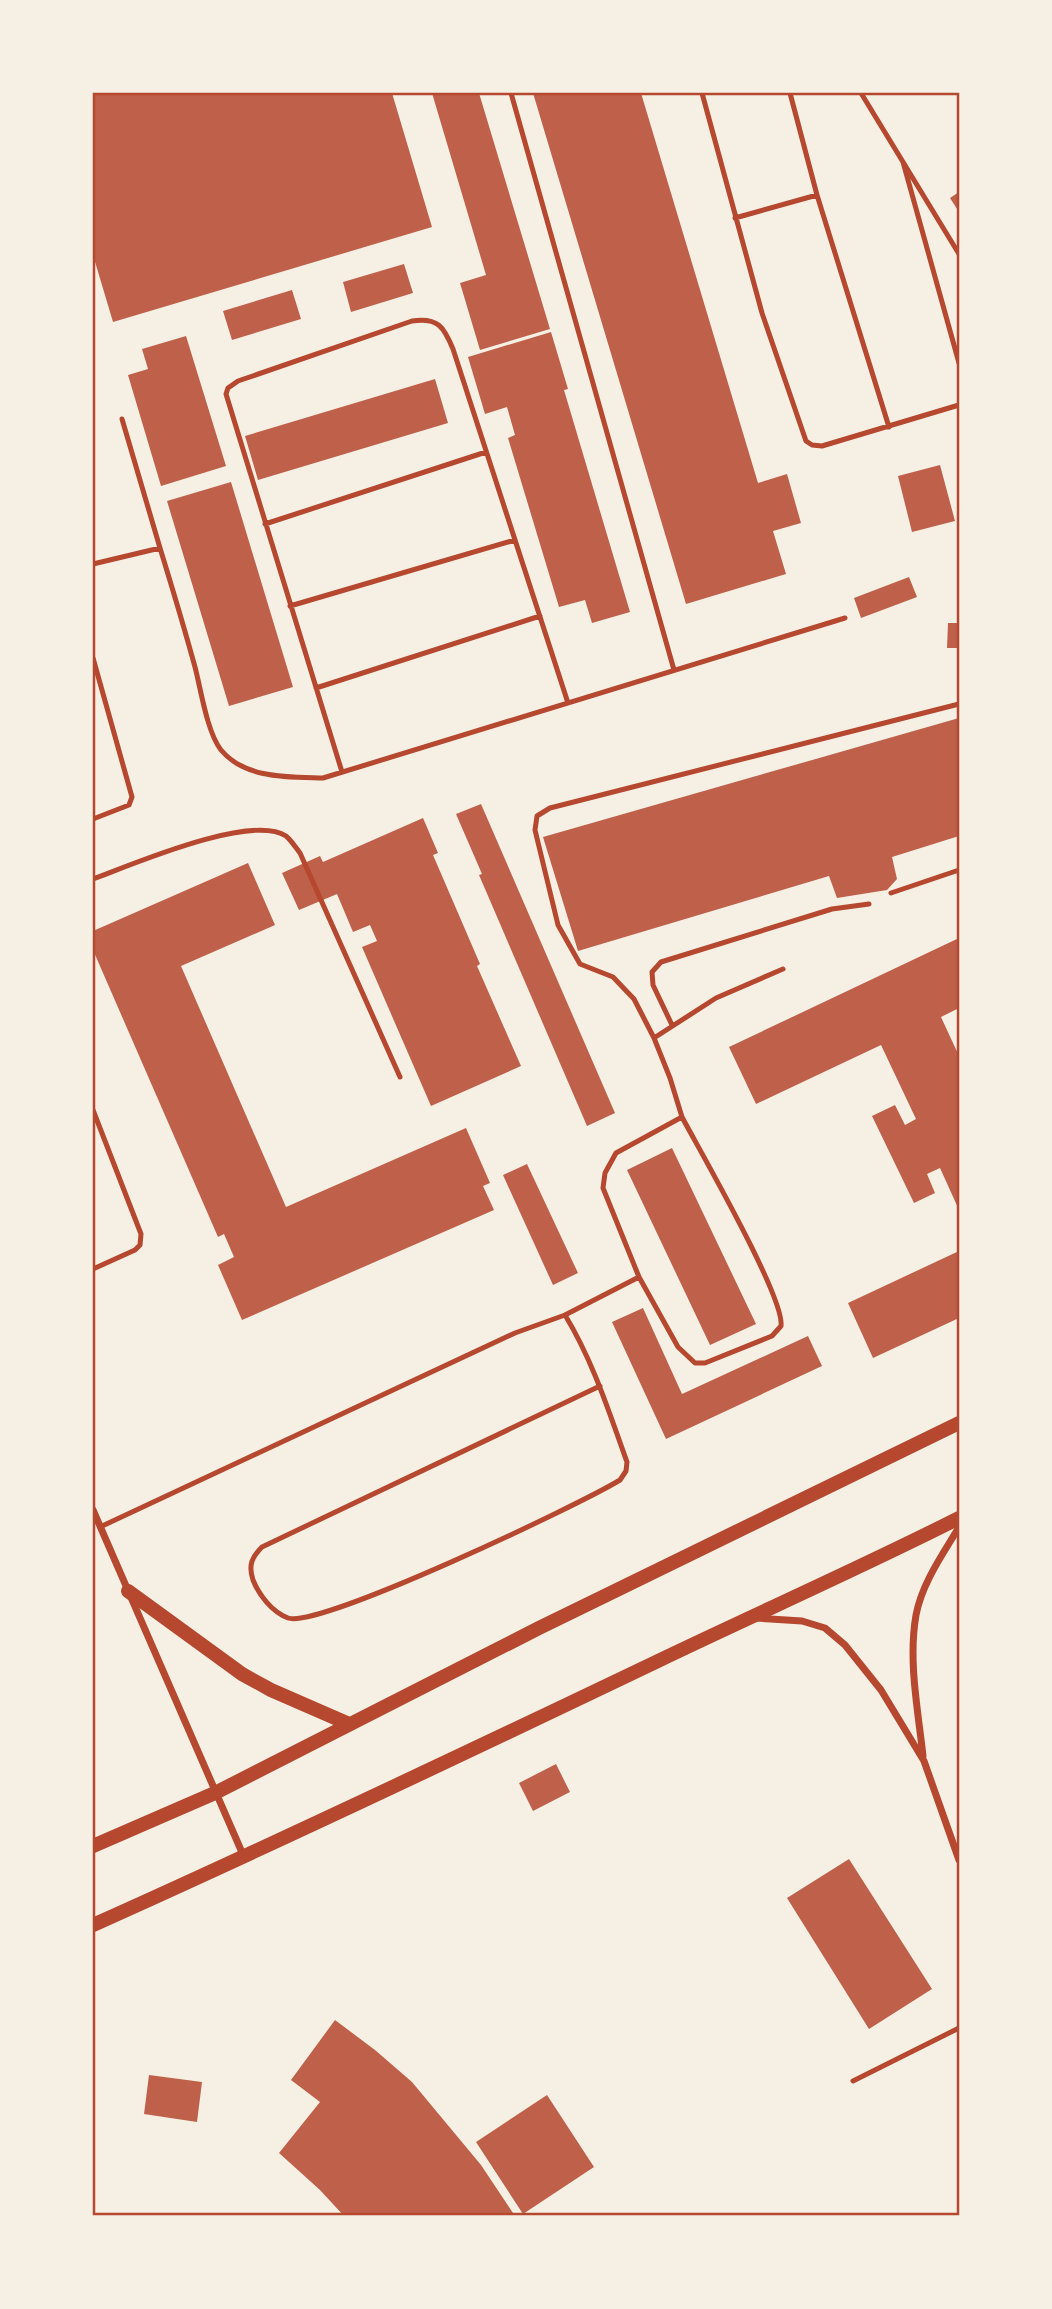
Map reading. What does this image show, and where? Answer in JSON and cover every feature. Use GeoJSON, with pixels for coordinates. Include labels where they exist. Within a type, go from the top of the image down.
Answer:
{"type":"FeatureCollection","features":[{"type":"Feature","properties":{"kind":"main road"},"geometry":{"type":"LineString","coordinates":[[93,1846],[215,1793],[538,1628],[959,1423]]}},
{"type":"Feature","properties":{"kind":"main road"},"geometry":{"type":"LineString","coordinates":[[93,1925],[244,1857],[959,1518]]}},
{"type":"Feature","properties":{"kind":"main road"},"geometry":{"type":"LineString","coordinates":[[128,1591],[242,1674],[271,1690],[349,1724]]}},
{"type":"Feature","properties":{"kind":"street"},"geometry":{"type":"LineString","coordinates":[[93,1510],[244,1857]]}},
{"type":"Feature","properties":{"kind":"street"},"geometry":{"type":"LineString","coordinates":[[924,1761],[912,1660],[916,1614],[925,1588],[959,1527]]}},
{"type":"Feature","properties":{"kind":"street"},"geometry":{"type":"LineString","coordinates":[[748,1618],[802,1621],[825,1628],[845,1645],[881,1690],[924,1761],[959,1860]]}},
{"type":"Feature","properties":{"kind":"lane"},"geometry":{"type":"LineString","coordinates":[[511,93],[674,670]]}},
{"type":"Feature","properties":{"kind":"lane"},"geometry":{"type":"LineString","coordinates":[[702,93],[762,313],[806,441],[822,446],[959,405]]}},
{"type":"Feature","properties":{"kind":"lane"},"geometry":{"type":"LineString","coordinates":[[790,93],[817,195],[889,427]]}},
{"type":"Feature","properties":{"kind":"lane"},"geometry":{"type":"LineString","coordinates":[[861,93],[959,254]]}},
{"type":"Feature","properties":{"kind":"lane"},"geometry":{"type":"LineString","coordinates":[[903,162],[959,363]]}},
{"type":"Feature","properties":{"kind":"lane"},"geometry":{"type":"LineString","coordinates":[[735,218],[817,195]]}},
{"type":"Feature","properties":{"kind":"lane"},"geometry":{"type":"LineString","coordinates":[[342,772],[227,400],[228,388],[238,381],[412,321],[425,319],[444,328],[453,349],[568,703]]}},
{"type":"Feature","properties":{"kind":"lane"},"geometry":{"type":"LineString","coordinates":[[122,419],[206,711],[221,750],[250,769],[269,775],[323,778],[845,618]]}},
{"type":"Feature","properties":{"kind":"lane"},"geometry":{"type":"LineString","coordinates":[[265,524],[486,452]]}},
{"type":"Feature","properties":{"kind":"lane"},"geometry":{"type":"LineString","coordinates":[[290,606],[515,540]]}},
{"type":"Feature","properties":{"kind":"lane"},"geometry":{"type":"LineString","coordinates":[[93,564],[160,548]]}},
{"type":"Feature","properties":{"kind":"lane"},"geometry":{"type":"LineString","coordinates":[[316,688],[540,616]]}},
{"type":"Feature","properties":{"kind":"lane"},"geometry":{"type":"LineString","coordinates":[[93,658],[132,797],[129,805],[93,819]]}},
{"type":"Feature","properties":{"kind":"lane"},"geometry":{"type":"LineString","coordinates":[[682,1116],[616,1153],[605,1172],[603,1188],[639,1277],[678,1347],[695,1363],[705,1363],[772,1336],[782,1326],[782,1316],[767,1280],[682,1116],[670,1078],[634,999],[614,977],[580,964],[558,925],[535,830],[537,816],[550,808],[959,704]]}},
{"type":"Feature","properties":{"kind":"lane"},"geometry":{"type":"LineString","coordinates":[[93,879],[225,834],[259,830],[285,836],[300,853],[400,1077]]}},
{"type":"Feature","properties":{"kind":"lane"},"geometry":{"type":"LineString","coordinates":[[891,893],[959,870]]}},
{"type":"Feature","properties":{"kind":"lane"},"geometry":{"type":"LineString","coordinates":[[672,1025],[653,985],[652,971],[661,962],[832,909],[869,904]]}},
{"type":"Feature","properties":{"kind":"lane"},"geometry":{"type":"LineString","coordinates":[[653,1038],[716,998],[783,969]]}},
{"type":"Feature","properties":{"kind":"lane"},"geometry":{"type":"LineString","coordinates":[[93,1110],[141,1234],[140,1245],[135,1250],[93,1269]]}},
{"type":"Feature","properties":{"kind":"lane"},"geometry":{"type":"LineString","coordinates":[[100,1527],[515,1333],[565,1315],[639,1277]]}},
{"type":"Feature","properties":{"kind":"lane"},"geometry":{"type":"LineString","coordinates":[[565,1315],[600,1386],[627,1462],[626,1471],[620,1480],[450,1563],[333,1611],[305,1619],[289,1619],[271,1608],[259,1592],[250,1565],[254,1555],[262,1547],[600,1386]]}},
{"type":"Feature","properties":{"kind":"lane"},"geometry":{"type":"LineString","coordinates":[[853,2081],[959,2028]]}},
{"type":"Feature","properties":{"kind":"building"},"geometry":{"type":"Polygon","coordinates":[[[93,93],[392,93],[432,227],[113,322],[93,255],[93,93]]]}},
{"type":"Feature","properties":{"kind":"building"},"geometry":{"type":"Polygon","coordinates":[[[432,93],[479,93],[550,329],[480,350],[460,283],[486,275],[432,93]]]}},
{"type":"Feature","properties":{"kind":"building"},"geometry":{"type":"Polygon","coordinates":[[[533,93],[641,93],[758,483],[787,474],[801,523],[773,531],[786,574],[686,604],[533,93]]]}},
{"type":"Feature","properties":{"kind":"building"},"geometry":{"type":"Polygon","coordinates":[[[959,192],[959,212],[950,198],[959,192]]]}},
{"type":"Feature","properties":{"kind":"building"},"geometry":{"type":"Polygon","coordinates":[[[404,264],[413,293],[351,312],[343,282],[404,264]]]}},
{"type":"Feature","properties":{"kind":"building"},"geometry":{"type":"Polygon","coordinates":[[[292,290],[301,319],[232,340],[223,311],[292,290]]]}},
{"type":"Feature","properties":{"kind":"building"},"geometry":{"type":"Polygon","coordinates":[[[551,332],[568,389],[564,390],[630,612],[592,623],[585,600],[559,607],[508,438],[515,435],[507,407],[485,414],[468,357],[551,332]]]}},
{"type":"Feature","properties":{"kind":"building"},"geometry":{"type":"Polygon","coordinates":[[[186,336],[226,466],[161,486],[128,375],[148,369],[142,349],[186,336]]]}},
{"type":"Feature","properties":{"kind":"building"},"geometry":{"type":"Polygon","coordinates":[[[435,379],[448,423],[258,480],[245,436],[435,379]]]}},
{"type":"Feature","properties":{"kind":"building"},"geometry":{"type":"Polygon","coordinates":[[[940,465],[955,521],[912,532],[898,476],[940,465]]]}},
{"type":"Feature","properties":{"kind":"building"},"geometry":{"type":"Polygon","coordinates":[[[231,482],[293,687],[229,706],[167,501],[231,482]]]}},
{"type":"Feature","properties":{"kind":"building"},"geometry":{"type":"Polygon","coordinates":[[[909,577],[917,597],[861,618],[854,598],[909,577]]]}},
{"type":"Feature","properties":{"kind":"building"},"geometry":{"type":"Polygon","coordinates":[[[948,623],[959,623],[959,648],[947,648],[948,623]]]}},
{"type":"Feature","properties":{"kind":"building"},"geometry":{"type":"Polygon","coordinates":[[[959,718],[959,836],[892,857],[897,879],[887,890],[837,898],[829,876],[578,951],[543,837],[959,718]]]}},
{"type":"Feature","properties":{"kind":"building"},"geometry":{"type":"Polygon","coordinates":[[[481,804],[615,1113],[587,1126],[479,875],[482,874],[456,814],[481,804]]]}},
{"type":"Feature","properties":{"kind":"building"},"geometry":{"type":"Polygon","coordinates":[[[423,818],[438,853],[433,855],[480,964],[477,966],[521,1066],[431,1106],[362,947],[377,941],[370,925],[353,932],[337,894],[299,910],[282,873],[320,856],[323,862],[423,818]]]}},
{"type":"Feature","properties":{"kind":"building"},"geometry":{"type":"Polygon","coordinates":[[[248,863],[275,925],[181,966],[286,1207],[466,1128],[490,1183],[483,1186],[494,1210],[242,1320],[218,1265],[234,1257],[224,1234],[218,1237],[93,950],[93,931],[248,863]]]}},
{"type":"Feature","properties":{"kind":"building"},"geometry":{"type":"Polygon","coordinates":[[[959,938],[959,1008],[941,1017],[959,1056],[959,1210],[940,1168],[927,1174],[935,1193],[914,1203],[872,1116],[895,1105],[905,1125],[916,1119],[881,1045],[756,1104],[729,1047],[959,938]]]}},
{"type":"Feature","properties":{"kind":"building"},"geometry":{"type":"Polygon","coordinates":[[[672,1148],[756,1324],[710,1345],[627,1170],[672,1148]]]}},
{"type":"Feature","properties":{"kind":"building"},"geometry":{"type":"Polygon","coordinates":[[[527,1164],[578,1273],[553,1285],[503,1175],[527,1164]]]}},
{"type":"Feature","properties":{"kind":"building"},"geometry":{"type":"Polygon","coordinates":[[[959,1251],[959,1318],[873,1358],[848,1303],[959,1251]]]}},
{"type":"Feature","properties":{"kind":"building"},"geometry":{"type":"Polygon","coordinates":[[[643,1308],[682,1394],[808,1336],[822,1366],[666,1439],[612,1322],[643,1308]]]}},
{"type":"Feature","properties":{"kind":"building"},"geometry":{"type":"Polygon","coordinates":[[[556,1764],[570,1792],[533,1811],[519,1783],[556,1764]]]}},
{"type":"Feature","properties":{"kind":"building"},"geometry":{"type":"Polygon","coordinates":[[[849,1859],[932,1989],[869,2029],[787,1898],[849,1859]]]}},
{"type":"Feature","properties":{"kind":"building"},"geometry":{"type":"Polygon","coordinates":[[[335,2020],[412,2082],[481,2165],[515,2216],[344,2216],[279,2153],[320,2102],[291,2080],[335,2020]]]}},
{"type":"Feature","properties":{"kind":"building"},"geometry":{"type":"Polygon","coordinates":[[[149,2075],[202,2082],[197,2122],[144,2114],[149,2075]]]}},
{"type":"Feature","properties":{"kind":"building"},"geometry":{"type":"Polygon","coordinates":[[[547,2095],[594,2167],[523,2214],[476,2142],[547,2095]]]}}]}
